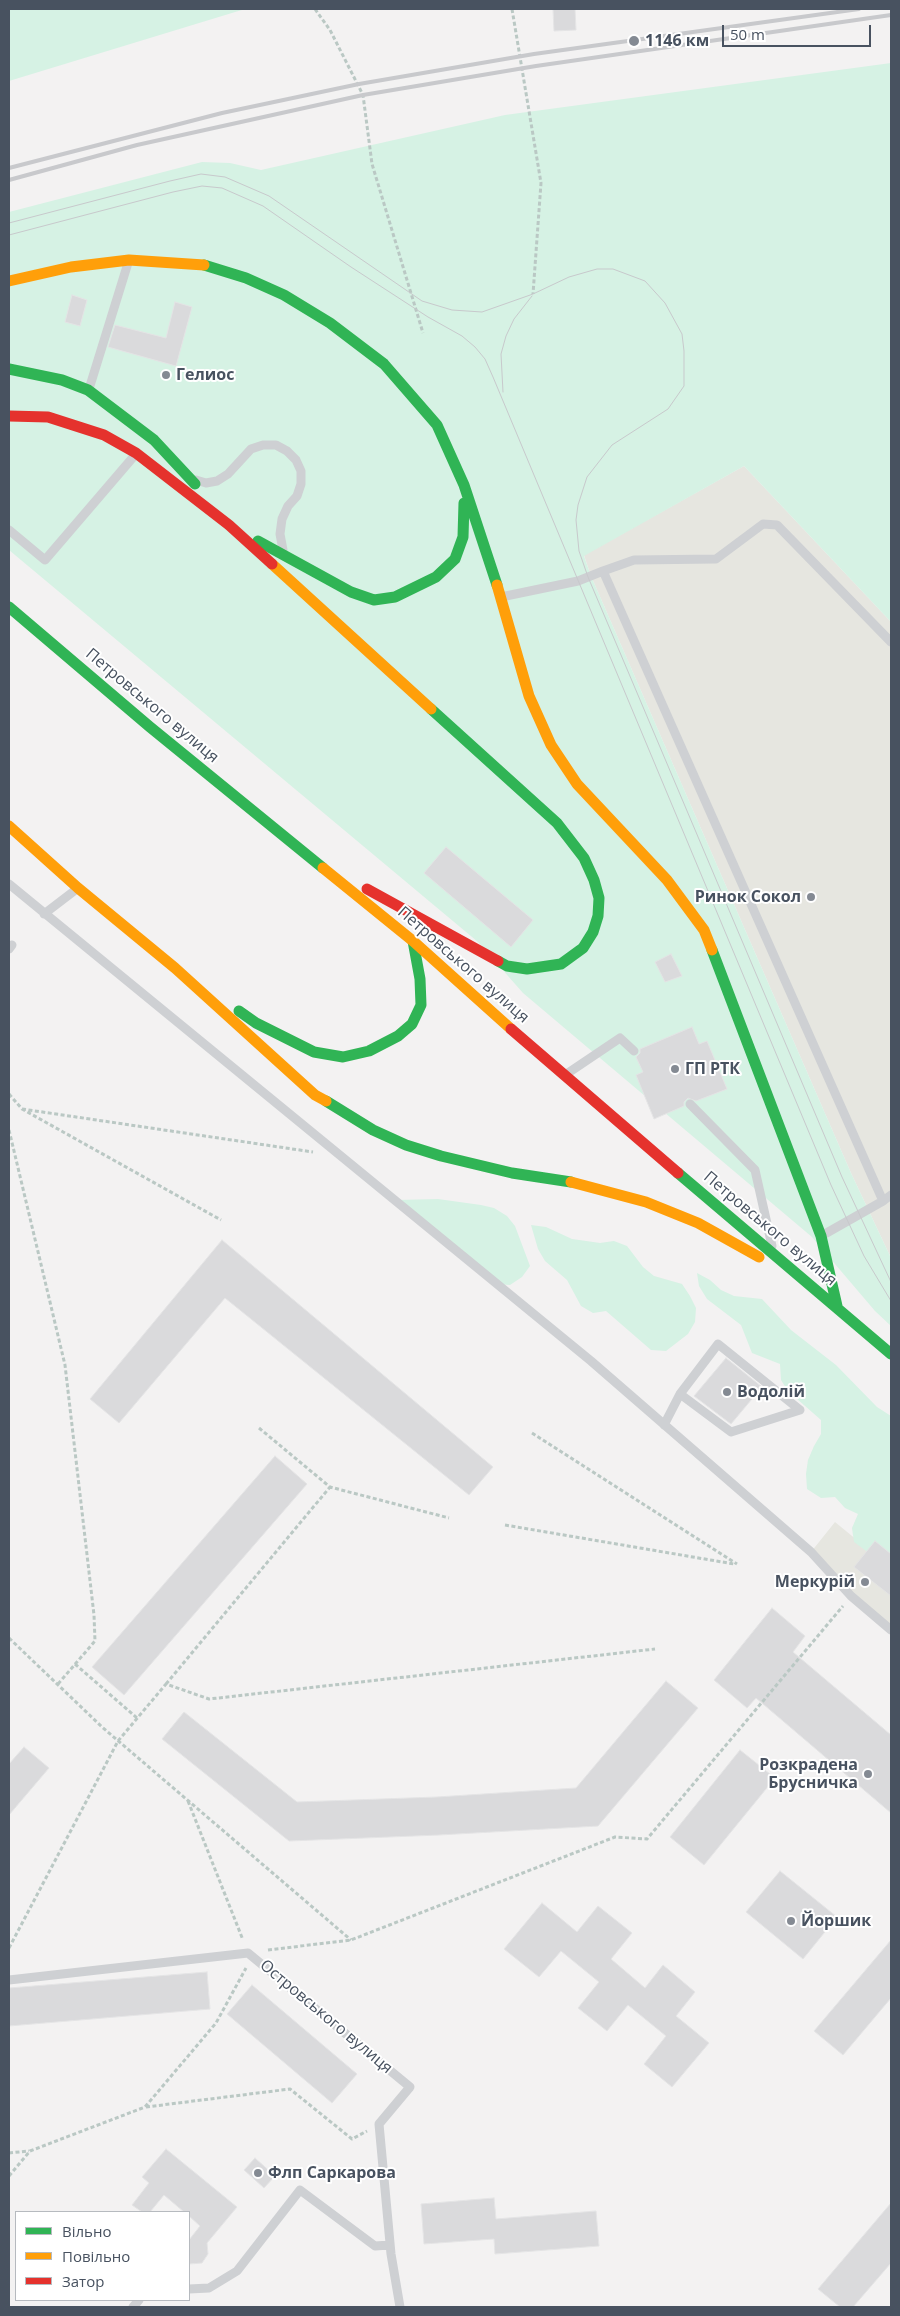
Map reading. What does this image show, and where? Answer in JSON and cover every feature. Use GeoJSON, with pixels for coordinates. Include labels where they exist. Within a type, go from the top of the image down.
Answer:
{"type":"FeatureCollection","features":[{"type":"Feature","properties":{"kind":"main road"},"geometry":{"type":"LineString","coordinates":[[9,281],[71,267],[129,260],[200,264],[246,278],[284,295],[330,323],[384,364],[437,425],[464,485],[501,597],[529,696],[551,745],[577,784],[667,880],[704,930],[724,977],[822,1236],[837,1306]]}},
{"type":"Feature","properties":{"kind":"main road"},"geometry":{"type":"LineString","coordinates":[[9,369],[62,380],[88,390],[154,440],[191,479],[228,525],[351,592],[374,600],[395,597],[436,577],[455,559],[463,537],[464,485]]}},
{"type":"Feature","properties":{"kind":"main road"},"geometry":{"type":"LineString","coordinates":[[9,416],[48,418],[104,435],[136,453],[228,525],[557,823],[584,858],[594,880],[599,898],[598,916],[593,932],[583,948],[561,964],[527,970],[507,966],[426,923],[305,853]]}},
{"type":"Feature","properties":{"kind":"main road","name":"Петровського вулиця"},"geometry":{"type":"LineString","coordinates":[[9,607],[150,727],[413,941],[564,1076],[774,1256],[837,1306],[891,1354]]}},
{"type":"Feature","properties":{"kind":"main road"},"geometry":{"type":"LineString","coordinates":[[9,826],[78,888],[175,968],[315,1095],[373,1130],[406,1145],[459,1160],[512,1173],[569,1182],[646,1202],[698,1223],[751,1252],[837,1306]]}},
{"type":"Feature","properties":{"kind":"main road"},"geometry":{"type":"LineString","coordinates":[[175,968],[256,1023],[314,1052],[343,1057],[369,1051],[398,1036],[412,1024],[421,1005],[420,979],[413,941]]}},
{"type":"Feature","properties":{"kind":"lane"},"geometry":{"type":"LineString","coordinates":[[88,390],[129,260]]}},
{"type":"Feature","properties":{"kind":"lane"},"geometry":{"type":"LineString","coordinates":[[191,479],[206,483],[217,481],[228,474],[251,449],[263,445],[276,445],[288,451],[296,460],[301,471],[301,484],[297,496],[288,506],[282,519],[280,534],[284,554]]}},
{"type":"Feature","properties":{"kind":"lane"},"geometry":{"type":"LineString","coordinates":[[9,530],[45,560],[136,453]]}},
{"type":"Feature","properties":{"kind":"lane"},"geometry":{"type":"LineString","coordinates":[[501,597],[578,581],[634,560],[716,558],[763,524],[777,526],[891,642]]}},
{"type":"Feature","properties":{"kind":"lane"},"geometry":{"type":"LineString","coordinates":[[603,571],[883,1201]]}},
{"type":"Feature","properties":{"kind":"lane"},"geometry":{"type":"LineString","coordinates":[[9,884],[591,1361],[811,1552],[851,1596],[891,1630]]}},
{"type":"Feature","properties":{"kind":"lane"},"geometry":{"type":"LineString","coordinates":[[44,914],[78,888]]}},
{"type":"Feature","properties":{"kind":"lane"},"geometry":{"type":"LineString","coordinates":[[564,1076],[620,1038],[634,1051]]}},
{"type":"Feature","properties":{"kind":"lane"},"geometry":{"type":"LineString","coordinates":[[690,1104],[755,1170],[774,1256]]}},
{"type":"Feature","properties":{"kind":"lane"},"geometry":{"type":"LineString","coordinates":[[822,1236],[891,1195]]}},
{"type":"Feature","properties":{"kind":"lane"},"geometry":{"type":"LineString","coordinates":[[664,1425],[680,1394],[718,1344],[800,1410],[731,1432],[680,1394]]}},
{"type":"Feature","properties":{"kind":"lane","name":"Островського вулиця"},"geometry":{"type":"LineString","coordinates":[[9,1980],[250,1954],[410,2088],[379,2124]]}},
{"type":"Feature","properties":{"kind":"lane"},"geometry":{"type":"LineString","coordinates":[[379,2124],[390,2244],[400,2307]]}},
{"type":"Feature","properties":{"kind":"lane"},"geometry":{"type":"LineString","coordinates":[[190,2290],[209,2288],[237,2272],[300,2190],[376,2246],[390,2244]]}},
{"type":"Feature","properties":{"kind":"path"},"geometry":{"type":"LineString","coordinates":[[315,9],[330,30],[363,94],[372,164],[423,333]]}},
{"type":"Feature","properties":{"kind":"path"},"geometry":{"type":"LineString","coordinates":[[512,9],[541,183],[534,294]]}},
{"type":"Feature","properties":{"kind":"path"},"geometry":{"type":"LineString","coordinates":[[9,1094],[22,1110],[221,1220]]}},
{"type":"Feature","properties":{"kind":"path"},"geometry":{"type":"LineString","coordinates":[[22,1110],[340,1156]]}},
{"type":"Feature","properties":{"kind":"path"},"geometry":{"type":"LineString","coordinates":[[9,1130],[66,1365],[95,1641],[58,1684]]}},
{"type":"Feature","properties":{"kind":"path"},"geometry":{"type":"LineString","coordinates":[[259,1428],[330,1487],[449,1518]]}},
{"type":"Feature","properties":{"kind":"path"},"geometry":{"type":"LineString","coordinates":[[505,1525],[737,1564],[532,1433]]}},
{"type":"Feature","properties":{"kind":"path"},"geometry":{"type":"LineString","coordinates":[[9,1948],[118,1741],[330,1487]]}},
{"type":"Feature","properties":{"kind":"path"},"geometry":{"type":"LineString","coordinates":[[250,1954],[351,1940],[614,1837],[647,1839],[851,1596]]}},
{"type":"Feature","properties":{"kind":"path"},"geometry":{"type":"LineString","coordinates":[[9,1638],[118,1741],[351,1940]]}},
{"type":"Feature","properties":{"kind":"path"},"geometry":{"type":"LineString","coordinates":[[166,1684],[209,1699],[654,1649]]}},
{"type":"Feature","properties":{"kind":"path"},"geometry":{"type":"LineString","coordinates":[[75,1664],[137,1718]]}},
{"type":"Feature","properties":{"kind":"path"},"geometry":{"type":"LineString","coordinates":[[145,2107],[216,2023],[250,1954],[188,1801]]}},
{"type":"Feature","properties":{"kind":"path"},"geometry":{"type":"LineString","coordinates":[[9,2153],[30,2151],[145,2107],[290,2089],[352,2138],[379,2124]]}},
{"type":"Feature","properties":{"kind":"path"},"geometry":{"type":"LineString","coordinates":[[9,2176],[30,2151]]}},
{"type":"Feature","properties":{"kind":"shaded area","name":"Ринок Сокол"},"geometry":{"type":"Polygon","coordinates":[[[744,466],[891,622],[891,1258],[851,1173],[591,576],[584,555],[744,466]]]}},
{"type":"Feature","properties":{"kind":"shaded area","name":"Меркурій"},"geometry":{"type":"Polygon","coordinates":[[[835,1522],[891,1568],[891,1630],[811,1552],[835,1522]]]}},
{"type":"Feature","properties":{"kind":"green space"},"geometry":{"type":"Polygon","coordinates":[[[9,9],[245,9],[9,81],[9,9]]]}},
{"type":"Feature","properties":{"kind":"green space"},"geometry":{"type":"Polygon","coordinates":[[[891,63],[891,622],[744,466],[584,556],[591,576],[851,1173],[891,1258],[891,1326],[875,1311],[812,1237],[523,993],[478,942],[9,550],[9,212],[202,162],[230,163],[261,170],[505,115],[891,63]]]}},
{"type":"Feature","properties":{"kind":"green space"},"geometry":{"type":"Polygon","coordinates":[[[438,1199],[494,1208],[507,1216],[515,1226],[530,1266],[522,1277],[510,1285],[495,1284],[396,1200],[438,1199]]]}},
{"type":"Feature","properties":{"kind":"green space"},"geometry":{"type":"Polygon","coordinates":[[[531,1225],[546,1227],[572,1239],[600,1243],[614,1241],[627,1246],[643,1267],[654,1276],[682,1284],[696,1308],[695,1322],[688,1334],[666,1351],[651,1350],[606,1311],[593,1313],[581,1306],[567,1280],[545,1261],[538,1249],[531,1225]]]}},
{"type":"Feature","properties":{"kind":"green space"},"geometry":{"type":"Polygon","coordinates":[[[697,1273],[710,1280],[721,1290],[734,1296],[762,1299],[791,1330],[836,1365],[877,1407],[891,1416],[891,1567],[854,1542],[852,1528],[858,1514],[845,1508],[835,1497],[821,1498],[807,1489],[806,1474],[808,1460],[821,1434],[821,1420],[788,1391],[781,1380],[780,1364],[752,1353],[741,1325],[707,1299],[699,1286],[697,1273]]]}},
{"type":"Feature","properties":{"kind":"building"},"geometry":{"type":"Polygon","coordinates":[[[553,9],[575,9],[576,30],[554,31],[553,9]]]}},
{"type":"Feature","properties":{"kind":"building"},"geometry":{"type":"Polygon","coordinates":[[[72,295],[87,300],[80,326],[65,322],[72,295]]]}},
{"type":"Feature","properties":{"kind":"building"},"geometry":{"type":"Polygon","coordinates":[[[175,302],[192,307],[176,366],[108,347],[115,325],[166,338],[175,302]]]}},
{"type":"Feature","properties":{"kind":"building"},"geometry":{"type":"Polygon","coordinates":[[[446,847],[533,920],[511,947],[424,873],[446,847]]]}},
{"type":"Feature","properties":{"kind":"building"},"geometry":{"type":"Polygon","coordinates":[[[671,954],[682,976],[665,982],[655,962],[671,954]]]}},
{"type":"Feature","properties":{"kind":"building"},"geometry":{"type":"Polygon","coordinates":[[[692,1027],[699,1044],[707,1041],[727,1089],[696,1101],[688,1098],[684,1102],[684,1106],[654,1119],[636,1075],[643,1072],[636,1057],[640,1053],[640,1049],[692,1027]]]}},
{"type":"Feature","properties":{"kind":"building"},"geometry":{"type":"Polygon","coordinates":[[[222,1240],[493,1467],[469,1495],[225,1298],[119,1423],[90,1399],[222,1240]]]}},
{"type":"Feature","properties":{"kind":"building","name":"Водолій"},"geometry":{"type":"Polygon","coordinates":[[[726,1358],[762,1387],[731,1424],[694,1396],[726,1358]]]}},
{"type":"Feature","properties":{"kind":"building"},"geometry":{"type":"Polygon","coordinates":[[[275,1456],[307,1484],[124,1695],[92,1667],[275,1456]]]}},
{"type":"Feature","properties":{"kind":"building"},"geometry":{"type":"Polygon","coordinates":[[[875,1541],[891,1554],[891,1596],[854,1567],[875,1541]]]}},
{"type":"Feature","properties":{"kind":"building","name":"Розкрадена Брусничка"},"geometry":{"type":"Polygon","coordinates":[[[772,1608],[805,1636],[793,1652],[891,1735],[891,1813],[756,1698],[747,1708],[714,1680],[772,1608]]]}},
{"type":"Feature","properties":{"kind":"building"},"geometry":{"type":"Polygon","coordinates":[[[666,1681],[698,1708],[598,1826],[289,1841],[162,1739],[184,1712],[297,1802],[437,1797],[576,1788],[666,1681]]]}},
{"type":"Feature","properties":{"kind":"building"},"geometry":{"type":"Polygon","coordinates":[[[24,1747],[49,1768],[9,1815],[9,1764],[24,1747]]]}},
{"type":"Feature","properties":{"kind":"building"},"geometry":{"type":"Polygon","coordinates":[[[740,1750],[775,1778],[704,1865],[670,1837],[740,1750]]]}},
{"type":"Feature","properties":{"kind":"building"},"geometry":{"type":"Polygon","coordinates":[[[780,1871],[837,1917],[803,1959],[746,1912],[780,1871]]]}},
{"type":"Feature","properties":{"kind":"building"},"geometry":{"type":"Polygon","coordinates":[[[542,1903],[577,1932],[598,1906],[632,1933],[611,1959],[645,1988],[663,1965],[695,1992],[676,2016],[709,2043],[672,2087],[644,2064],[666,2036],[628,2005],[607,2031],[578,2008],[599,1982],[561,1951],[539,1977],[504,1949],[542,1903]]]}},
{"type":"Feature","properties":{"kind":"building"},"geometry":{"type":"Polygon","coordinates":[[[891,1940],[891,1998],[843,2055],[814,2031],[891,1940]]]}},
{"type":"Feature","properties":{"kind":"building"},"geometry":{"type":"Polygon","coordinates":[[[207,1972],[210,2009],[9,2026],[9,1988],[207,1972]]]}},
{"type":"Feature","properties":{"kind":"building"},"geometry":{"type":"Polygon","coordinates":[[[252,1985],[357,2074],[332,2103],[227,2014],[252,1985]]]}},
{"type":"Feature","properties":{"kind":"building"},"geometry":{"type":"Polygon","coordinates":[[[166,2149],[237,2207],[207,2243],[208,2254],[202,2263],[190,2264],[190,2239],[200,2226],[190,2217],[190,2211],[183,2211],[164,2195],[151,2211],[141,2211],[132,2205],[149,2183],[142,2177],[166,2149]]]}},
{"type":"Feature","properties":{"kind":"building"},"geometry":{"type":"Polygon","coordinates":[[[255,2158],[275,2176],[264,2188],[244,2170],[255,2158]]]}},
{"type":"Feature","properties":{"kind":"building"},"geometry":{"type":"Polygon","coordinates":[[[494,2198],[496,2219],[596,2211],[599,2246],[495,2254],[494,2239],[424,2244],[421,2204],[494,2198]]]}},
{"type":"Feature","properties":{"kind":"building"},"geometry":{"type":"Polygon","coordinates":[[[891,2203],[891,2263],[853,2307],[840,2307],[818,2289],[891,2203]]]}},
{"type":"Feature","properties":{"kind":"tram line"},"geometry":{"type":"LineString","coordinates":[[9,223],[201,174],[225,177],[269,196],[422,301],[452,310],[482,312],[533,294],[569,277],[597,269],[613,269],[645,281],[665,303],[682,334],[684,386],[668,409],[612,445],[587,477],[578,505],[576,520],[579,551],[588,577],[842,1177],[891,1282]]}},
{"type":"Feature","properties":{"kind":"tram line"},"geometry":{"type":"LineString","coordinates":[[9,235],[173,192],[202,186],[222,188],[263,206],[351,267],[428,317],[462,336],[485,359],[831,1185],[864,1256],[891,1301]]}},
{"type":"Feature","properties":{"kind":"tram line"},"geometry":{"type":"LineString","coordinates":[[503,392],[501,354],[506,336],[514,319],[532,296]]}},
{"type":"Feature","properties":{"kind":"railway"},"geometry":{"type":"LineString","coordinates":[[9,168],[222,113],[359,84],[534,54],[859,9]]}},
{"type":"Feature","properties":{"kind":"railway"},"geometry":{"type":"LineString","coordinates":[[9,180],[137,145],[363,95],[536,66],[891,15]]}},
{"type":"Feature","properties":{"kind":"traffic: fast"},"geometry":{"type":"LineString","coordinates":[[204,265],[246,278],[284,295],[330,323],[384,364],[437,425],[464,485],[497,585]]}},
{"type":"Feature","properties":{"kind":"traffic: fast"},"geometry":{"type":"LineString","coordinates":[[9,369],[62,380],[88,390],[154,440],[195,484]]}},
{"type":"Feature","properties":{"kind":"traffic: fast"},"geometry":{"type":"LineString","coordinates":[[258,541],[351,592],[374,600],[395,597],[436,577],[455,559],[463,537],[464,503]]}},
{"type":"Feature","properties":{"kind":"traffic: fast"},"geometry":{"type":"LineString","coordinates":[[9,607],[150,727],[323,868]]}},
{"type":"Feature","properties":{"kind":"traffic: fast"},"geometry":{"type":"LineString","coordinates":[[431,709],[557,823],[584,858],[594,880],[599,898],[598,916],[593,932],[583,948],[561,964],[527,969],[507,966],[498,961]]}},
{"type":"Feature","properties":{"kind":"traffic: fast"},"geometry":{"type":"LineString","coordinates":[[239,1011],[256,1023],[314,1052],[343,1057],[369,1051],[398,1036],[412,1024],[421,1005],[420,979],[413,941]]}},
{"type":"Feature","properties":{"kind":"traffic: fast"},"geometry":{"type":"LineString","coordinates":[[712,950],[821,1236],[837,1306]]}},
{"type":"Feature","properties":{"kind":"traffic: fast"},"geometry":{"type":"LineString","coordinates":[[326,1101],[373,1130],[406,1145],[441,1156],[512,1173],[571,1182]]}},
{"type":"Feature","properties":{"kind":"traffic: fast"},"geometry":{"type":"LineString","coordinates":[[678,1173],[891,1354]]}},
{"type":"Feature","properties":{"kind":"traffic: slow"},"geometry":{"type":"LineString","coordinates":[[9,281],[71,267],[129,260],[204,265]]}},
{"type":"Feature","properties":{"kind":"traffic: slow"},"geometry":{"type":"LineString","coordinates":[[272,564],[431,709]]}},
{"type":"Feature","properties":{"kind":"traffic: slow"},"geometry":{"type":"LineString","coordinates":[[497,585],[529,696],[551,745],[577,784],[667,880],[704,930],[712,950]]}},
{"type":"Feature","properties":{"kind":"traffic: slow"},"geometry":{"type":"LineString","coordinates":[[9,826],[78,888],[175,968],[315,1095],[326,1101]]}},
{"type":"Feature","properties":{"kind":"traffic: slow"},"geometry":{"type":"LineString","coordinates":[[323,868],[413,941],[511,1029]]}},
{"type":"Feature","properties":{"kind":"traffic: slow"},"geometry":{"type":"LineString","coordinates":[[571,1182],[646,1202],[698,1223],[759,1257]]}},
{"type":"Feature","properties":{"kind":"traffic: jam"},"geometry":{"type":"LineString","coordinates":[[9,416],[48,417],[104,435],[136,453],[229,525],[272,564]]}},
{"type":"Feature","properties":{"kind":"traffic: jam"},"geometry":{"type":"LineString","coordinates":[[367,889],[498,961]]}},
{"type":"Feature","properties":{"kind":"traffic: jam"},"geometry":{"type":"LineString","coordinates":[[511,1029],[678,1173]]}},
{"type":"Feature","properties":{"kind":"place","name":"1146 км"},"geometry":{"type":"Point","coordinates":[634,41]}},
{"type":"Feature","properties":{"kind":"place","name":"Гелиос"},"geometry":{"type":"Point","coordinates":[166,375]}},
{"type":"Feature","properties":{"kind":"place","name":"Ринок Сокол"},"geometry":{"type":"Point","coordinates":[811,897]}},
{"type":"Feature","properties":{"kind":"place","name":"ГП РТК"},"geometry":{"type":"Point","coordinates":[675,1069]}},
{"type":"Feature","properties":{"kind":"place","name":"Водолій"},"geometry":{"type":"Point","coordinates":[727,1392]}},
{"type":"Feature","properties":{"kind":"place","name":"Меркурій"},"geometry":{"type":"Point","coordinates":[865,1582]}},
{"type":"Feature","properties":{"kind":"place","name":"Розкрадена Брусничка"},"geometry":{"type":"Point","coordinates":[868,1774]}},
{"type":"Feature","properties":{"kind":"place","name":"Йоршик"},"geometry":{"type":"Point","coordinates":[791,1921]}},
{"type":"Feature","properties":{"kind":"place","name":"Флп Саркарова"},"geometry":{"type":"Point","coordinates":[258,2173]}}]}
